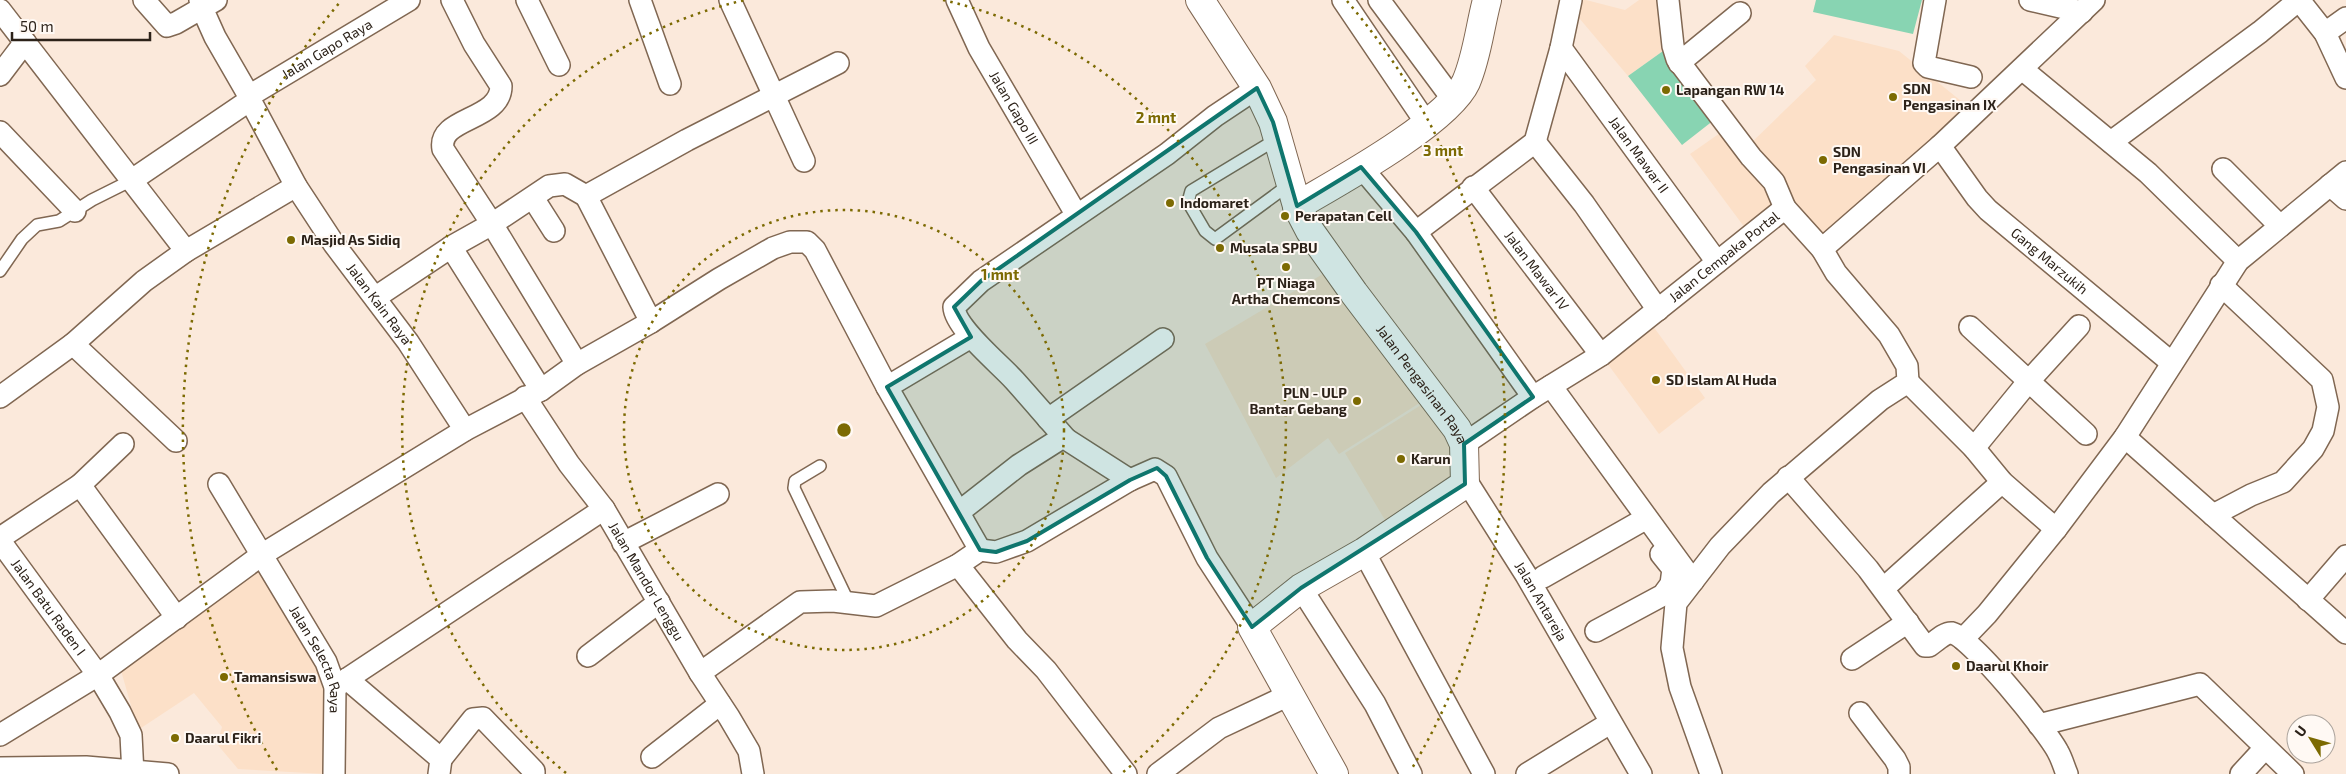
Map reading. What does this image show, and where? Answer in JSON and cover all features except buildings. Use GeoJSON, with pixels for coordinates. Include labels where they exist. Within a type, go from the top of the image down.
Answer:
{"type":"FeatureCollection","features":[{"type":"Feature","properties":{"kind":"street"},"geometry":{"type":"LineString","coordinates":[[144,0],[167,26],[176,23],[206,3]]}},
{"type":"Feature","properties":{"kind":"street","name":"Jalan Gapo Raya"},"geometry":{"type":"LineString","coordinates":[[132,180],[249,98],[409,0]]}},
{"type":"Feature","properties":{"kind":"street"},"geometry":{"type":"LineString","coordinates":[[452,0],[474,44],[501,86],[501,93],[498,101],[487,109],[445,133],[442,141],[443,149],[492,224],[577,364]]}},
{"type":"Feature","properties":{"kind":"street"},"geometry":{"type":"LineString","coordinates":[[527,0],[559,65]]}},
{"type":"Feature","properties":{"kind":"street"},"geometry":{"type":"LineString","coordinates":[[640,0],[670,84]]}},
{"type":"Feature","properties":{"kind":"street"},"geometry":{"type":"LineString","coordinates":[[730,0],[804,161]]}},
{"type":"Feature","properties":{"kind":"street","name":"Jalan Gapo III"},"geometry":{"type":"LineString","coordinates":[[957,0],[988,64],[1076,214]]}},
{"type":"Feature","properties":{"kind":"street","name":"Jalan Pengasinan Raya"},"geometry":{"type":"LineString","coordinates":[[1200,0],[1257,88],[1274,122],[1277,139],[1294,195],[1310,231],[1456,429],[1464,444],[1465,484]]}},
{"type":"Feature","properties":{"kind":"street"},"geometry":{"type":"LineString","coordinates":[[1343,0],[1427,124]]}},
{"type":"Feature","properties":{"kind":"street"},"geometry":{"type":"LineString","coordinates":[[1379,0],[1392,9],[1454,101]]}},
{"type":"Feature","properties":{"kind":"street"},"geometry":{"type":"LineString","coordinates":[[1294,195],[1361,167],[1427,124],[1454,101],[1466,82],[1472,64],[1486,0]]}},
{"type":"Feature","properties":{"kind":"street"},"geometry":{"type":"LineString","coordinates":[[1416,232],[1535,142],[1561,48],[1571,0]]}},
{"type":"Feature","properties":{"kind":"street"},"geometry":{"type":"LineString","coordinates":[[1668,0],[1673,46],[1679,63],[1751,157],[1774,182],[1785,208]]}},
{"type":"Feature","properties":{"kind":"street"},"geometry":{"type":"LineString","coordinates":[[1935,0],[1924,62],[1928,67],[1971,77]]}},
{"type":"Feature","properties":{"kind":"street"},"geometry":{"type":"LineString","coordinates":[[2030,0],[2088,6]]}},
{"type":"Feature","properties":{"kind":"street"},"geometry":{"type":"LineString","coordinates":[[2110,142],[2260,32],[2299,0],[2325,33],[2346,78]]}},
{"type":"Feature","properties":{"kind":"street","name":"Jalan Kain Raya"},"geometry":{"type":"LineString","coordinates":[[206,3],[215,38],[296,186],[334,244],[376,297],[465,430]]}},
{"type":"Feature","properties":{"kind":"street"},"geometry":{"type":"LineString","coordinates":[[1822,249],[1940,146],[2088,6]]}},
{"type":"Feature","properties":{"kind":"street"},"geometry":{"type":"LineString","coordinates":[[0,10],[186,251]]}},
{"type":"Feature","properties":{"kind":"street"},"geometry":{"type":"LineString","coordinates":[[1679,63],[1740,13]]}},
{"type":"Feature","properties":{"kind":"street"},"geometry":{"type":"LineString","coordinates":[[2325,33],[2346,18]]}},
{"type":"Feature","properties":{"kind":"street"},"geometry":{"type":"LineString","coordinates":[[0,75],[25,42]]}},
{"type":"Feature","properties":{"kind":"street","name":"Jalan Mawar II"},"geometry":{"type":"LineString","coordinates":[[1561,48],[1717,262]]}},
{"type":"Feature","properties":{"kind":"street"},"geometry":{"type":"LineString","coordinates":[[586,196],[687,140],[838,63]]}},
{"type":"Feature","properties":{"kind":"street"},"geometry":{"type":"LineString","coordinates":[[2022,69],[2148,173],[2238,261]]}},
{"type":"Feature","properties":{"kind":"street"},"geometry":{"type":"LineString","coordinates":[[1130,480],[1066,439],[1014,380],[971,337],[954,312],[957,302],[981,281],[1076,214],[1167,154],[1215,116],[1257,88]]}},
{"type":"Feature","properties":{"kind":"street"},"geometry":{"type":"LineString","coordinates":[[0,132],[75,211]]}},
{"type":"Feature","properties":{"kind":"street"},"geometry":{"type":"LineString","coordinates":[[1535,142],[1584,204],[1658,310]]}},
{"type":"Feature","properties":{"kind":"street","name":"Gang Marzukih"},"geometry":{"type":"LineString","coordinates":[[1940,146],[1977,198],[1988,210],[2172,363]]}},
{"type":"Feature","properties":{"kind":"street"},"geometry":{"type":"LineString","coordinates":[[1361,167],[1416,232],[1533,397]]}},
{"type":"Feature","properties":{"kind":"street"},"geometry":{"type":"LineString","coordinates":[[2223,168],[2280,226]]}},
{"type":"Feature","properties":{"kind":"street"},"geometry":{"type":"LineString","coordinates":[[1963,639],[1987,614],[2056,529],[2125,437],[2238,261],[2338,179],[2346,200]]}},
{"type":"Feature","properties":{"kind":"street"},"geometry":{"type":"LineString","coordinates":[[376,297],[451,246],[492,224],[549,186],[556,184],[569,186],[586,196],[651,322]]}},
{"type":"Feature","properties":{"kind":"street"},"geometry":{"type":"LineString","coordinates":[[0,397],[73,344],[144,281],[186,251],[296,186]]}},
{"type":"Feature","properties":{"kind":"street","name":"Jalan Mawar IV"},"geometry":{"type":"LineString","coordinates":[[1472,188],[1601,355]]}},
{"type":"Feature","properties":{"kind":"street"},"geometry":{"type":"LineString","coordinates":[[533,198],[554,231]]}},
{"type":"Feature","properties":{"kind":"street","name":"Jalan Cempaka Portal"},"geometry":{"type":"LineString","coordinates":[[1464,444],[1533,397],[1601,355],[1785,208],[1822,249],[1836,273],[1889,335],[1907,366],[1908,382]]}},
{"type":"Feature","properties":{"kind":"street"},"geometry":{"type":"LineString","coordinates":[[0,735],[98,675],[264,554],[465,430],[533,393],[577,364],[651,322],[719,279],[773,248],[790,242],[807,242],[822,261],[887,387],[980,550]]}},
{"type":"Feature","properties":{"kind":"street","name":"Jalan Mandor Lenggu"},"geometry":{"type":"LineString","coordinates":[[451,246],[533,393],[569,464],[604,509],[700,673],[749,751],[753,774]]}},
{"type":"Feature","properties":{"kind":"street"},"geometry":{"type":"LineString","coordinates":[[2213,515],[2251,495],[2283,482],[2313,449],[2323,431],[2328,407],[2322,380],[2221,286]]}},
{"type":"Feature","properties":{"kind":"street"},"geometry":{"type":"LineString","coordinates":[[1974,448],[2028,382],[2079,326]]}},
{"type":"Feature","properties":{"kind":"street"},"geometry":{"type":"LineString","coordinates":[[1970,327],[2086,434]]}},
{"type":"Feature","properties":{"kind":"street"},"geometry":{"type":"LineString","coordinates":[[887,387],[971,337]]}},
{"type":"Feature","properties":{"kind":"street"},"geometry":{"type":"LineString","coordinates":[[1048,420],[1162,339]]}},
{"type":"Feature","properties":{"kind":"street"},"geometry":{"type":"LineString","coordinates":[[73,344],[176,441]]}},
{"type":"Feature","properties":{"kind":"street"},"geometry":{"type":"LineString","coordinates":[[1711,774],[1680,687],[1672,648],[1676,603],[1720,546],[1788,477],[1880,400],[1908,382],[1974,448],[2002,482],[2056,529]]}},
{"type":"Feature","properties":{"kind":"street"},"geometry":{"type":"LineString","coordinates":[[1551,386],[1673,569],[1671,584],[1663,595],[1596,631]]}},
{"type":"Feature","properties":{"kind":"street"},"geometry":{"type":"LineString","coordinates":[[2125,437],[2346,634]]}},
{"type":"Feature","properties":{"kind":"street"},"geometry":{"type":"LineString","coordinates":[[959,512],[1018,465],[1060,439],[1066,439]]}},
{"type":"Feature","properties":{"kind":"street"},"geometry":{"type":"LineString","coordinates":[[0,539],[80,485],[123,444]]}},
{"type":"Feature","properties":{"kind":"street"},"geometry":{"type":"LineString","coordinates":[[700,673],[800,602],[833,600],[876,606],[958,565],[980,550],[996,552],[1027,541],[1130,480],[1155,469],[1166,476],[1207,558],[1252,627],[1334,774]]}},
{"type":"Feature","properties":{"kind":"street"},"geometry":{"type":"LineString","coordinates":[[1788,477],[1884,588],[1925,646],[1929,646],[1950,633],[1963,639],[2010,689],[2058,752],[2067,774]]}},
{"type":"Feature","properties":{"kind":"street"},"geometry":{"type":"LineString","coordinates":[[1884,588],[2002,482]]}},
{"type":"Feature","properties":{"kind":"street","name":"Jalan Selecta Raya"},"geometry":{"type":"LineString","coordinates":[[219,484],[264,554],[326,662],[341,683],[334,774]]}},
{"type":"Feature","properties":{"kind":"street"},"geometry":{"type":"LineString","coordinates":[[1252,627],[1301,588],[1364,552],[1465,484]]}},
{"type":"Feature","properties":{"kind":"street","name":"Jalan Antareja"},"geometry":{"type":"LineString","coordinates":[[1465,484],[1469,485],[1526,575],[1640,774]]}},
{"type":"Feature","properties":{"kind":"street"},"geometry":{"type":"LineString","coordinates":[[80,485],[177,618]]}},
{"type":"Feature","properties":{"kind":"street"},"geometry":{"type":"LineString","coordinates":[[623,543],[718,494]]}},
{"type":"Feature","properties":{"kind":"street"},"geometry":{"type":"LineString","coordinates":[[534,774],[534,771],[483,718],[478,717],[473,719],[440,766],[341,683],[604,509]]}},
{"type":"Feature","properties":{"kind":"street"},"geometry":{"type":"LineString","coordinates":[[1544,578],[1641,521]]}},
{"type":"Feature","properties":{"kind":"street"},"geometry":{"type":"LineString","coordinates":[[1641,521],[1693,581]]}},
{"type":"Feature","properties":{"kind":"street","name":"Jalan Batu Raden I"},"geometry":{"type":"LineString","coordinates":[[0,539],[98,675],[131,735],[133,773]]}},
{"type":"Feature","properties":{"kind":"street"},"geometry":{"type":"LineString","coordinates":[[1364,552],[1484,774]]}},
{"type":"Feature","properties":{"kind":"street"},"geometry":{"type":"LineString","coordinates":[[2308,600],[2346,556]]}},
{"type":"Feature","properties":{"kind":"street"},"geometry":{"type":"LineString","coordinates":[[958,565],[1017,640],[1046,670],[1126,774]]}},
{"type":"Feature","properties":{"kind":"street"},"geometry":{"type":"LineString","coordinates":[[1301,588],[1375,704],[1411,774]]}},
{"type":"Feature","properties":{"kind":"street"},"geometry":{"type":"LineString","coordinates":[[588,656],[659,602]]}},
{"type":"Feature","properties":{"kind":"street"},"geometry":{"type":"LineString","coordinates":[[1852,659],[1908,622]]}},
{"type":"Feature","properties":{"kind":"street"},"geometry":{"type":"LineString","coordinates":[[2039,725],[2200,684],[2293,774]]}},
{"type":"Feature","properties":{"kind":"street"},"geometry":{"type":"LineString","coordinates":[[1158,774],[1219,728],[1289,695]]}},
{"type":"Feature","properties":{"kind":"street"},"geometry":{"type":"LineString","coordinates":[[652,756],[720,704]]}},
{"type":"Feature","properties":{"kind":"street"},"geometry":{"type":"LineString","coordinates":[[1860,713],[1895,759],[1899,767],[1899,774]]}},
{"type":"Feature","properties":{"kind":"street"},"geometry":{"type":"LineString","coordinates":[[1528,774],[1610,723]]}},
{"type":"Feature","properties":{"kind":"street"},"geometry":{"type":"LineString","coordinates":[[2241,774],[2265,748]]}},
{"type":"Feature","properties":{"kind":"street"},"geometry":{"type":"LineString","coordinates":[[0,768],[86,767],[133,773],[168,774]]}},
{"type":"Feature","properties":{"kind":"lane"},"geometry":{"type":"LineString","coordinates":[[1277,139],[1191,191],[1188,202],[1205,231],[1215,239],[1294,195]]}},
{"type":"Feature","properties":{"kind":"lane"},"geometry":{"type":"LineString","coordinates":[[0,272],[22,239],[37,225],[59,221],[132,180]]}},
{"type":"Feature","properties":{"kind":"lane"},"geometry":{"type":"LineString","coordinates":[[820,466],[795,481],[794,488],[849,603]]}},
{"type":"Feature","properties":{"kind":"highlighted area"},"geometry":{"type":"Polygon","coordinates":[[[1257,88],[1273,122],[1297,206],[1361,167],[1416,232],[1533,397],[1464,444],[1465,484],[1301,588],[1252,627],[1207,558],[1166,476],[1157,468],[1130,480],[1027,541],[996,552],[980,550],[887,387],[971,337],[954,307],[981,281],[1257,88]]]}},
{"type":"Feature","properties":{"kind":"shaded area"},"geometry":{"type":"Polygon","coordinates":[[[1576,0],[1586,0],[1625,10],[1639,0],[1664,0],[1667,43],[1663,51],[1628,76],[1574,12],[1576,0]]]}},
{"type":"Feature","properties":{"kind":"shaded area"},"geometry":{"type":"Polygon","coordinates":[[[1834,35],[1899,51],[1971,109],[1824,239],[1750,144],[1816,80],[1805,66],[1834,35]]]}},
{"type":"Feature","properties":{"kind":"shaded area"},"geometry":{"type":"Polygon","coordinates":[[[1723,131],[1774,195],[1773,212],[1748,232],[1690,154],[1723,131]]]}},
{"type":"Feature","properties":{"kind":"shaded area"},"geometry":{"type":"Polygon","coordinates":[[[1333,268],[1429,397],[1339,454],[1328,438],[1276,478],[1205,344],[1333,268]]]}},
{"type":"Feature","properties":{"kind":"shaded area","name":"SD Islam Al Huda"},"geometry":{"type":"Polygon","coordinates":[[[1653,326],[1705,398],[1659,434],[1607,363],[1653,326]]]}},
{"type":"Feature","properties":{"kind":"shaded area"},"geometry":{"type":"Polygon","coordinates":[[[1429,400],[1455,436],[1458,467],[1448,485],[1388,525],[1345,453],[1429,400]]]}},
{"type":"Feature","properties":{"kind":"shaded area","name":"Tamansiswa"},"geometry":{"type":"Polygon","coordinates":[[[263,562],[331,688],[326,774],[238,769],[217,744],[222,727],[194,693],[138,730],[120,667],[263,562]]]}},
{"type":"Feature","properties":{"kind":"green space"},"geometry":{"type":"Polygon","coordinates":[[[1816,0],[1922,0],[1913,34],[1813,12],[1816,0]]]}},
{"type":"Feature","properties":{"kind":"green space","name":"Lapangan RW 14"},"geometry":{"type":"Polygon","coordinates":[[[1663,51],[1714,120],[1682,145],[1628,76],[1663,51]]]}},
{"type":"Feature","properties":{"kind":"place","name":"Lapangan RW 14"},"geometry":{"type":"Point","coordinates":[1666,90]}},
{"type":"Feature","properties":{"kind":"place","name":"SDN Pengasinan IX"},"geometry":{"type":"Point","coordinates":[1893,97]}},
{"type":"Feature","properties":{"kind":"place","name":"SDN Pengasinan VI"},"geometry":{"type":"Point","coordinates":[1823,160]}},
{"type":"Feature","properties":{"kind":"place","name":"Indomaret"},"geometry":{"type":"Point","coordinates":[1170,203]}},
{"type":"Feature","properties":{"kind":"place","name":"Perapatan Cell"},"geometry":{"type":"Point","coordinates":[1285,216]}},
{"type":"Feature","properties":{"kind":"place","name":"Masjid As Sidiq"},"geometry":{"type":"Point","coordinates":[291,240]}},
{"type":"Feature","properties":{"kind":"place","name":"Musala SPBU"},"geometry":{"type":"Point","coordinates":[1220,248]}},
{"type":"Feature","properties":{"kind":"place","name":"PT Niaga Artha Chemcons"},"geometry":{"type":"Point","coordinates":[1286,267]}},
{"type":"Feature","properties":{"kind":"place","name":"SD Islam Al Huda"},"geometry":{"type":"Point","coordinates":[1656,380]}},
{"type":"Feature","properties":{"kind":"place","name":"PLN - ULP Bantar Gebang"},"geometry":{"type":"Point","coordinates":[1357,401]}},
{"type":"Feature","properties":{"kind":"place","name":"Karun"},"geometry":{"type":"Point","coordinates":[1401,459]}},
{"type":"Feature","properties":{"kind":"place","name":"Daarul Khoir"},"geometry":{"type":"Point","coordinates":[1956,666]}},
{"type":"Feature","properties":{"kind":"place","name":"Tamansiswa"},"geometry":{"type":"Point","coordinates":[224,677]}},
{"type":"Feature","properties":{"kind":"place","name":"Daarul Fikri"},"geometry":{"type":"Point","coordinates":[175,738]}}]}
